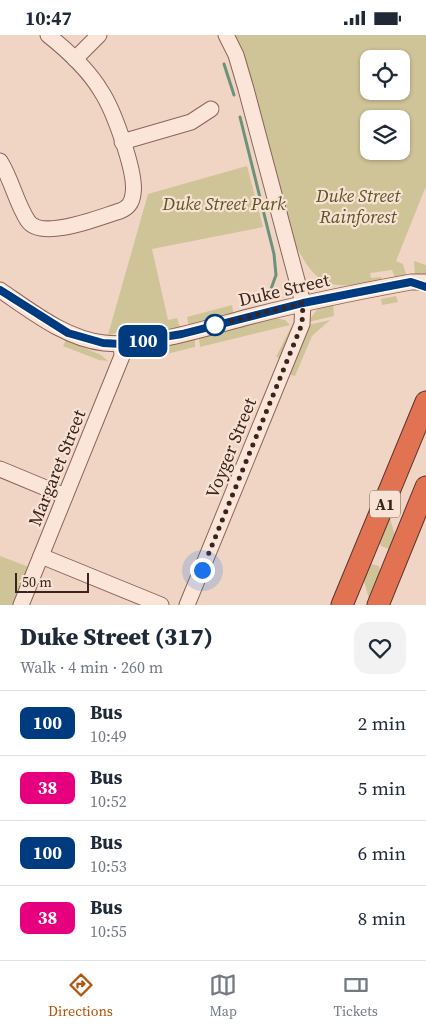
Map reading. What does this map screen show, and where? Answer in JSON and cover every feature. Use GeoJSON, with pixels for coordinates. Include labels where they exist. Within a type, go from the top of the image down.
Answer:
{"type":"FeatureCollection","features":[{"type":"Feature","properties":{"kind":"highway","name":"A1"},"geometry":{"type":"LineString","coordinates":[[342,605],[424,409]]}},
{"type":"Feature","properties":{"kind":"highway","name":"A1"},"geometry":{"type":"LineString","coordinates":[[378,605],[426,487]]}},
{"type":"Feature","properties":{"kind":"highway"},"geometry":{"type":"LineString","coordinates":[[366,550],[395,562]]}},
{"type":"Feature","properties":{"kind":"street"},"geometry":{"type":"LineString","coordinates":[[0,161],[28,221],[39,229],[49,230],[120,211],[130,204],[134,189],[122,141],[104,95],[75,59],[48,35]]}},
{"type":"Feature","properties":{"kind":"street"},"geometry":{"type":"LineString","coordinates":[[75,59],[99,35]]}},
{"type":"Feature","properties":{"kind":"street"},"geometry":{"type":"LineString","coordinates":[[226,35],[236,55],[246,89],[303,303]]}},
{"type":"Feature","properties":{"kind":"street"},"geometry":{"type":"LineString","coordinates":[[122,141],[191,122],[211,109]]}},
{"type":"Feature","properties":{"kind":"street","name":"Duke Street"},"geometry":{"type":"LineString","coordinates":[[0,290],[68,333],[103,343],[121,344],[182,334],[303,303],[419,282],[426,287]]}},
{"type":"Feature","properties":{"kind":"street","name":"Voyger Street"},"geometry":{"type":"LineString","coordinates":[[187,605],[302,324],[303,303]]}},
{"type":"Feature","properties":{"kind":"street","name":"Margaret Street"},"geometry":{"type":"LineString","coordinates":[[21,605],[122,357],[121,344]]}},
{"type":"Feature","properties":{"kind":"street"},"geometry":{"type":"LineString","coordinates":[[0,469],[65,496]]}},
{"type":"Feature","properties":{"kind":"street"},"geometry":{"type":"LineString","coordinates":[[41,556],[161,605]]}},
{"type":"Feature","properties":{"kind":"green space","name":"Duke Street Rainforest"},"geometry":{"type":"Polygon","coordinates":[[[235,35],[426,35],[426,186],[396,261],[403,264],[407,278],[396,280],[392,270],[370,273],[371,278],[381,277],[382,281],[336,285],[326,282],[317,276],[301,255],[292,238],[235,35]]]}},
{"type":"Feature","properties":{"kind":"green space","name":"Duke Street Park"},"geometry":{"type":"Polygon","coordinates":[[[247,166],[263,227],[152,249],[168,320],[177,318],[180,328],[122,339],[122,332],[108,335],[148,194],[247,166]]]}},
{"type":"Feature","properties":{"kind":"green space"},"geometry":{"type":"Polygon","coordinates":[[[414,261],[426,265],[426,276],[415,276],[414,261]]]}},
{"type":"Feature","properties":{"kind":"green space"},"geometry":{"type":"Polygon","coordinates":[[[396,296],[398,302],[382,305],[381,299],[396,296]]]}},
{"type":"Feature","properties":{"kind":"green space"},"geometry":{"type":"Polygon","coordinates":[[[333,304],[334,316],[308,322],[318,308],[333,304]]]}},
{"type":"Feature","properties":{"kind":"green space"},"geometry":{"type":"Polygon","coordinates":[[[232,305],[234,316],[189,326],[187,317],[232,305]]]}},
{"type":"Feature","properties":{"kind":"green space"},"geometry":{"type":"Polygon","coordinates":[[[276,318],[285,320],[290,325],[200,347],[199,337],[276,318]]]}},
{"type":"Feature","properties":{"kind":"green space"},"geometry":{"type":"Polygon","coordinates":[[[330,320],[312,336],[295,376],[287,374],[308,325],[330,320]]]}},
{"type":"Feature","properties":{"kind":"green space"},"geometry":{"type":"Polygon","coordinates":[[[291,327],[292,332],[282,359],[276,357],[291,327]]]}},
{"type":"Feature","properties":{"kind":"green space"},"geometry":{"type":"Polygon","coordinates":[[[195,338],[195,347],[154,357],[151,347],[195,338]]]}},
{"type":"Feature","properties":{"kind":"green space"},"geometry":{"type":"Polygon","coordinates":[[[66,340],[101,355],[108,361],[99,360],[63,346],[66,340]]]}},
{"type":"Feature","properties":{"kind":"green space"},"geometry":{"type":"Polygon","coordinates":[[[386,518],[390,518],[396,539],[389,549],[381,546],[378,539],[386,518]]]}},
{"type":"Feature","properties":{"kind":"green space"},"geometry":{"type":"Polygon","coordinates":[[[0,556],[29,567],[14,605],[0,605],[0,556]]]}},
{"type":"Feature","properties":{"kind":"green space"},"geometry":{"type":"Polygon","coordinates":[[[371,564],[379,566],[381,576],[369,599],[363,578],[367,566],[371,564]]]}},
{"type":"Feature","properties":{"kind":"waterway"},"geometry":{"type":"LineString","coordinates":[[224,64],[234,95]]}},
{"type":"Feature","properties":{"kind":"waterway"},"geometry":{"type":"LineString","coordinates":[[240,117],[274,254],[276,275],[271,289]]}},
{"type":"Feature","properties":{"kind":"bus line","name":"100"},"geometry":{"type":"LineString","coordinates":[[0,290],[68,333],[103,343],[121,344],[182,334],[303,303],[411,282],[426,287]]}},
{"type":"Feature","properties":{"kind":"route"},"geometry":{"type":"LineString","coordinates":[[202,570],[302,324],[303,303],[215,325]]}}]}
